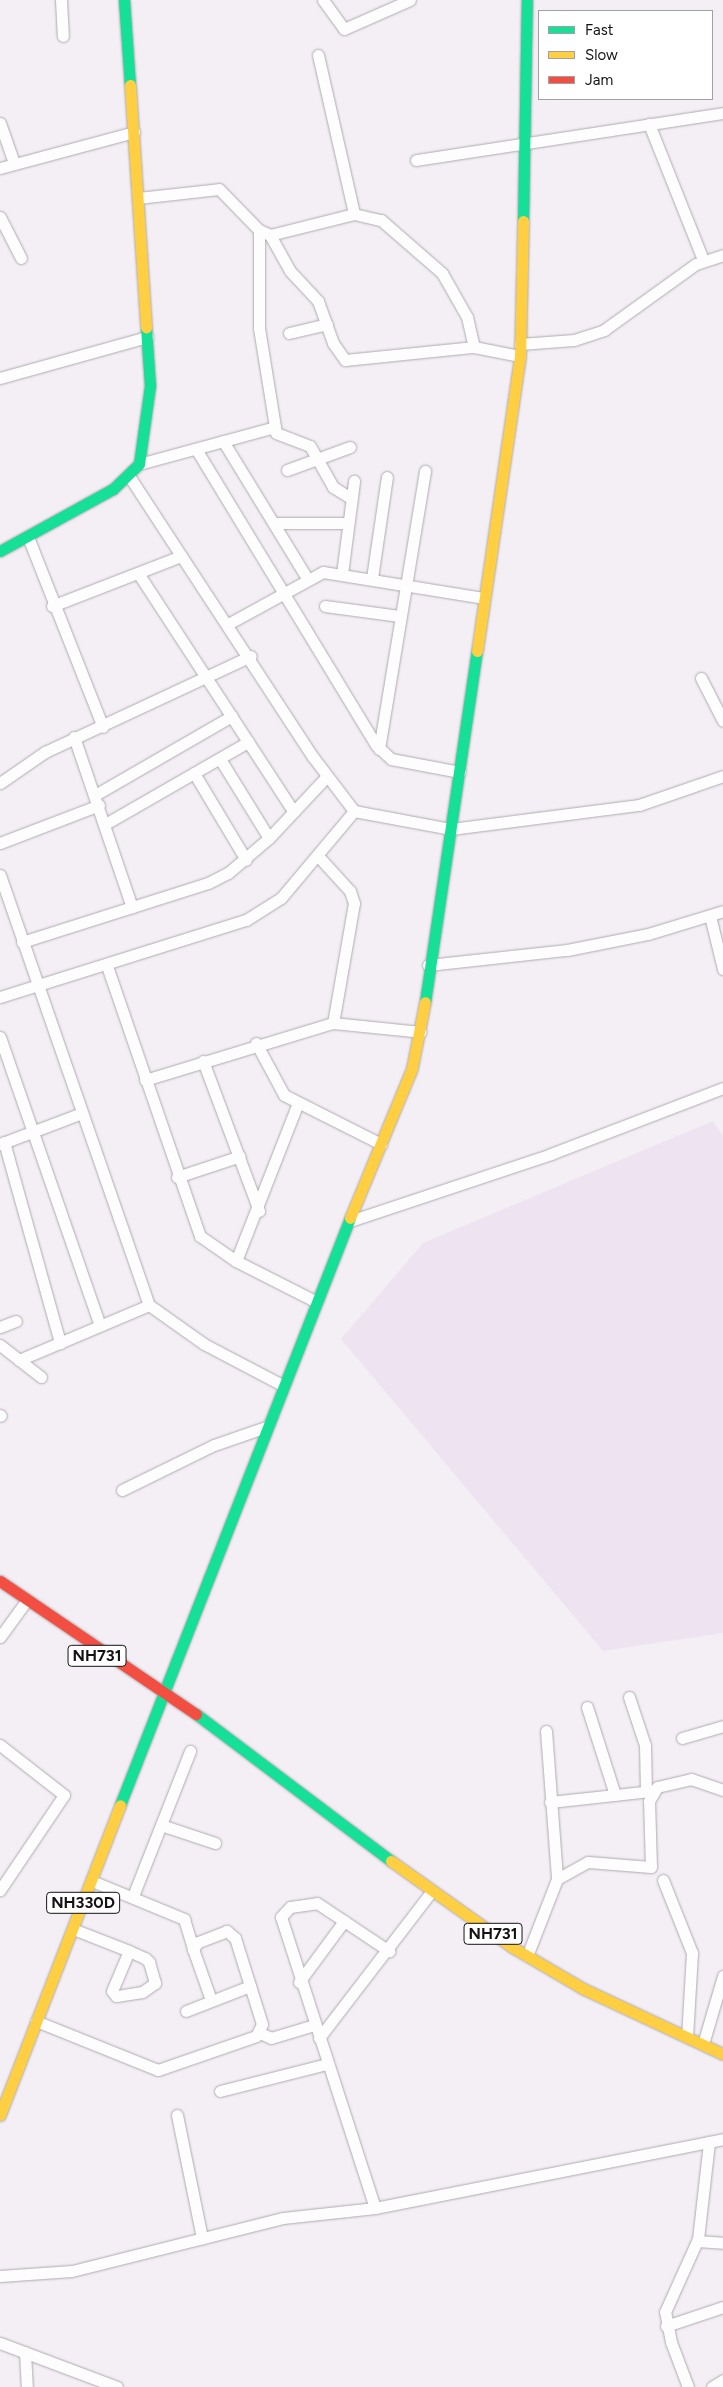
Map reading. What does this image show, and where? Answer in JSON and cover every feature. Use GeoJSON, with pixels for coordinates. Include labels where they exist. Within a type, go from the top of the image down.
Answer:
{"type":"FeatureCollection","features":[{"type":"Feature","properties":{"kind":"main road"},"geometry":{"type":"LineString","coordinates":[[0,551],[28,537],[129,476],[139,464],[149,425],[147,337],[124,0]]}},
{"type":"Feature","properties":{"kind":"main road"},"geometry":{"type":"LineString","coordinates":[[163,1695],[315,1301],[381,1144],[421,1032],[428,965],[452,829],[483,598],[520,350],[527,143],[527,0]]}},
{"type":"Feature","properties":{"kind":"main road","name":"NH731"},"geometry":{"type":"LineString","coordinates":[[0,1581],[31,1604],[53,1626],[163,1695],[264,1775],[282,1782],[432,1891],[527,1956],[723,2054]]}},
{"type":"Feature","properties":{"kind":"main road","name":"NH330D"},"geometry":{"type":"LineString","coordinates":[[0,2115],[163,1695]]}},
{"type":"Feature","properties":{"kind":"street"},"geometry":{"type":"LineString","coordinates":[[61,0],[63,36]]}},
{"type":"Feature","properties":{"kind":"street"},"geometry":{"type":"LineString","coordinates":[[323,0],[344,29],[410,0]]}},
{"type":"Feature","properties":{"kind":"street"},"geometry":{"type":"LineString","coordinates":[[318,55],[354,214]]}},
{"type":"Feature","properties":{"kind":"street"},"geometry":{"type":"LineString","coordinates":[[416,160],[723,113]]}},
{"type":"Feature","properties":{"kind":"street"},"geometry":{"type":"LineString","coordinates":[[0,123],[14,163]]}},
{"type":"Feature","properties":{"kind":"street"},"geometry":{"type":"LineString","coordinates":[[650,124],[704,260]]}},
{"type":"Feature","properties":{"kind":"street"},"geometry":{"type":"LineString","coordinates":[[0,168],[134,132]]}},
{"type":"Feature","properties":{"kind":"street"},"geometry":{"type":"LineString","coordinates":[[138,198],[219,189],[264,233],[290,270],[318,301],[339,353],[351,361],[474,347],[520,350],[574,340],[604,330],[704,260],[723,255]]}},
{"type":"Feature","properties":{"kind":"street"},"geometry":{"type":"LineString","coordinates":[[264,233],[354,214],[381,220],[435,265],[460,302],[474,347]]}},
{"type":"Feature","properties":{"kind":"street"},"geometry":{"type":"LineString","coordinates":[[0,217],[21,258]]}},
{"type":"Feature","properties":{"kind":"street"},"geometry":{"type":"LineString","coordinates":[[264,233],[258,314],[275,428],[280,437],[302,439],[320,459],[333,487],[352,499]]}},
{"type":"Feature","properties":{"kind":"street"},"geometry":{"type":"LineString","coordinates":[[289,333],[327,324]]}},
{"type":"Feature","properties":{"kind":"street"},"geometry":{"type":"LineString","coordinates":[[0,378],[147,337]]}},
{"type":"Feature","properties":{"kind":"street"},"geometry":{"type":"LineString","coordinates":[[139,464],[275,428]]}},
{"type":"Feature","properties":{"kind":"street"},"geometry":{"type":"LineString","coordinates":[[223,442],[307,578]]}},
{"type":"Feature","properties":{"kind":"street"},"geometry":{"type":"LineString","coordinates":[[287,470],[350,447]]}},
{"type":"Feature","properties":{"kind":"street"},"geometry":{"type":"LineString","coordinates":[[196,449],[281,593],[378,749],[391,759],[460,772]]}},
{"type":"Feature","properties":{"kind":"street"},"geometry":{"type":"LineString","coordinates":[[378,749],[404,584],[425,470]]}},
{"type":"Feature","properties":{"kind":"street"},"geometry":{"type":"LineString","coordinates":[[129,476],[181,556],[251,656],[327,776],[354,811],[452,829],[639,805],[723,776]]}},
{"type":"Feature","properties":{"kind":"street"},"geometry":{"type":"LineString","coordinates":[[372,578],[387,477]]}},
{"type":"Feature","properties":{"kind":"street"},"geometry":{"type":"LineString","coordinates":[[342,574],[354,481]]}},
{"type":"Feature","properties":{"kind":"street"},"geometry":{"type":"LineString","coordinates":[[274,524],[348,523]]}},
{"type":"Feature","properties":{"kind":"street"},"geometry":{"type":"LineString","coordinates":[[28,537],[52,606],[104,727]]}},
{"type":"Feature","properties":{"kind":"street"},"geometry":{"type":"LineString","coordinates":[[52,606],[181,556]]}},
{"type":"Feature","properties":{"kind":"street"},"geometry":{"type":"LineString","coordinates":[[228,624],[307,578],[323,572],[372,578],[483,598]]}},
{"type":"Feature","properties":{"kind":"street"},"geometry":{"type":"LineString","coordinates":[[138,573],[209,677],[248,742],[294,812]]}},
{"type":"Feature","properties":{"kind":"street"},"geometry":{"type":"LineString","coordinates":[[325,606],[399,616]]}},
{"type":"Feature","properties":{"kind":"street"},"geometry":{"type":"LineString","coordinates":[[0,783],[74,737],[104,727],[251,656]]}},
{"type":"Feature","properties":{"kind":"street"},"geometry":{"type":"LineString","coordinates":[[701,678],[723,721]]}},
{"type":"Feature","properties":{"kind":"street"},"geometry":{"type":"LineString","coordinates":[[0,843],[97,800],[232,716]]}},
{"type":"Feature","properties":{"kind":"street"},"geometry":{"type":"LineString","coordinates":[[74,737],[107,823],[132,907]]}},
{"type":"Feature","properties":{"kind":"street"},"geometry":{"type":"LineString","coordinates":[[107,823],[248,742]]}},
{"type":"Feature","properties":{"kind":"street"},"geometry":{"type":"LineString","coordinates":[[220,759],[269,838]]}},
{"type":"Feature","properties":{"kind":"street"},"geometry":{"type":"LineString","coordinates":[[194,773],[246,860]]}},
{"type":"Feature","properties":{"kind":"street"},"geometry":{"type":"LineString","coordinates":[[22,942],[208,883],[246,860],[327,776]]}},
{"type":"Feature","properties":{"kind":"street"},"geometry":{"type":"LineString","coordinates":[[0,997],[107,966],[246,920],[281,898],[354,811]]}},
{"type":"Feature","properties":{"kind":"street"},"geometry":{"type":"LineString","coordinates":[[318,856],[350,892],[354,903],[333,1023]]}},
{"type":"Feature","properties":{"kind":"street"},"geometry":{"type":"LineString","coordinates":[[0,875],[149,1305],[204,1344],[282,1385]]}},
{"type":"Feature","properties":{"kind":"street"},"geometry":{"type":"LineString","coordinates":[[428,965],[567,950],[710,916],[723,911]]}},
{"type":"Feature","properties":{"kind":"street"},"geometry":{"type":"LineString","coordinates":[[710,916],[723,970]]}},
{"type":"Feature","properties":{"kind":"street"},"geometry":{"type":"LineString","coordinates":[[107,966],[177,1177],[200,1236],[236,1261],[315,1301]]}},
{"type":"Feature","properties":{"kind":"street"},"geometry":{"type":"LineString","coordinates":[[145,1080],[256,1043],[333,1023],[421,1032]]}},
{"type":"Feature","properties":{"kind":"street"},"geometry":{"type":"LineString","coordinates":[[0,1037],[100,1325]]}},
{"type":"Feature","properties":{"kind":"street"},"geometry":{"type":"LineString","coordinates":[[256,1043],[281,1091],[298,1103],[381,1144]]}},
{"type":"Feature","properties":{"kind":"street"},"geometry":{"type":"LineString","coordinates":[[203,1061],[259,1211]]}},
{"type":"Feature","properties":{"kind":"street"},"geometry":{"type":"LineString","coordinates":[[350,1221],[560,1151],[723,1088]]}},
{"type":"Feature","properties":{"kind":"street"},"geometry":{"type":"LineString","coordinates":[[236,1261],[259,1211],[298,1103]]}},
{"type":"Feature","properties":{"kind":"street"},"geometry":{"type":"LineString","coordinates":[[60,1343],[2,1143],[82,1114]]}},
{"type":"Feature","properties":{"kind":"street"},"geometry":{"type":"LineString","coordinates":[[177,1177],[240,1156]]}},
{"type":"Feature","properties":{"kind":"street"},"geometry":{"type":"LineString","coordinates":[[19,1360],[149,1305]]}},
{"type":"Feature","properties":{"kind":"street"},"geometry":{"type":"LineString","coordinates":[[0,1327],[16,1321]]}},
{"type":"Feature","properties":{"kind":"street"},"geometry":{"type":"LineString","coordinates":[[0,1345],[41,1377]]}},
{"type":"Feature","properties":{"kind":"street"},"geometry":{"type":"LineString","coordinates":[[122,1490],[214,1445],[266,1427]]}},
{"type":"Feature","properties":{"kind":"street"},"geometry":{"type":"LineString","coordinates":[[0,1637],[31,1604]]}},
{"type":"Feature","properties":{"kind":"street"},"geometry":{"type":"LineString","coordinates":[[558,1879],[588,1862],[651,1867],[649,1791],[645,1746],[629,1697]]}},
{"type":"Feature","properties":{"kind":"street"},"geometry":{"type":"LineString","coordinates":[[587,1707],[615,1795]]}},
{"type":"Feature","properties":{"kind":"street"},"geometry":{"type":"LineString","coordinates":[[682,1738],[723,1726]]}},
{"type":"Feature","properties":{"kind":"street"},"geometry":{"type":"LineString","coordinates":[[527,1956],[558,1879],[550,1802],[546,1731]]}},
{"type":"Feature","properties":{"kind":"street"},"geometry":{"type":"LineString","coordinates":[[0,1745],[64,1795],[0,1890]]}},
{"type":"Feature","properties":{"kind":"street"},"geometry":{"type":"LineString","coordinates":[[133,1896],[190,1751]]}},
{"type":"Feature","properties":{"kind":"street"},"geometry":{"type":"LineString","coordinates":[[550,1802],[649,1791],[684,1779],[723,1790]]}},
{"type":"Feature","properties":{"kind":"street"},"geometry":{"type":"LineString","coordinates":[[161,1825],[215,1843]]}},
{"type":"Feature","properties":{"kind":"street"},"geometry":{"type":"LineString","coordinates":[[663,1880],[692,1953],[687,2037]]}},
{"type":"Feature","properties":{"kind":"street"},"geometry":{"type":"LineString","coordinates":[[92,1881],[133,1896],[184,1919],[211,2000]]}},
{"type":"Feature","properties":{"kind":"street"},"geometry":{"type":"LineString","coordinates":[[319,2038],[389,1951],[432,1891]]}},
{"type":"Feature","properties":{"kind":"street"},"geometry":{"type":"LineString","coordinates":[[375,2208],[299,1982],[281,1920],[284,1912],[312,1902],[389,1951]]}},
{"type":"Feature","properties":{"kind":"street"},"geometry":{"type":"LineString","coordinates":[[299,1982],[344,1921]]}},
{"type":"Feature","properties":{"kind":"street"},"geometry":{"type":"LineString","coordinates":[[73,1929],[129,1951]]}},
{"type":"Feature","properties":{"kind":"street"},"geometry":{"type":"LineString","coordinates":[[193,1949],[198,1942],[231,1932],[262,2024],[260,2033]]}},
{"type":"Feature","properties":{"kind":"street"},"geometry":{"type":"LineString","coordinates":[[703,2044],[723,1976]]}},
{"type":"Feature","properties":{"kind":"street"},"geometry":{"type":"LineString","coordinates":[[186,2011],[250,1986]]}},
{"type":"Feature","properties":{"kind":"street"},"geometry":{"type":"LineString","coordinates":[[36,2021],[158,2070],[260,2033],[271,2038],[314,2025]]}},
{"type":"Feature","properties":{"kind":"street"},"geometry":{"type":"LineString","coordinates":[[220,2091],[327,2064]]}},
{"type":"Feature","properties":{"kind":"street"},"geometry":{"type":"LineString","coordinates":[[177,2115],[202,2238]]}},
{"type":"Feature","properties":{"kind":"street"},"geometry":{"type":"LineString","coordinates":[[0,2276],[72,2271],[283,2218],[375,2208],[723,2139]]}},
{"type":"Feature","properties":{"kind":"street"},"geometry":{"type":"LineString","coordinates":[[688,2387],[666,2326],[666,2304],[689,2266],[697,2242],[708,2142]]}},
{"type":"Feature","properties":{"kind":"street"},"geometry":{"type":"LineString","coordinates":[[697,2242],[723,2243]]}},
{"type":"Feature","properties":{"kind":"street"},"geometry":{"type":"LineString","coordinates":[[666,2326],[723,2307]]}},
{"type":"Feature","properties":{"kind":"street"},"geometry":{"type":"LineString","coordinates":[[0,2343],[117,2387]]}},
{"type":"Feature","properties":{"kind":"street"},"geometry":{"type":"LineString","coordinates":[[25,2352],[27,2387]]}},
{"type":"Feature","properties":{"kind":"street"},"geometry":{"type":"LineString","coordinates":[[712,2387],[723,2380]]}},
{"type":"Feature","properties":{"kind":"shaded area"},"geometry":{"type":"Polygon","coordinates":[[[713,1121],[723,1136],[723,1633],[603,1651],[341,1339],[423,1243],[713,1121]]]}},
{"type":"Feature","properties":{"kind":"traffic: fast"},"geometry":{"type":"LineString","coordinates":[[124,0],[130,85]]}},
{"type":"Feature","properties":{"kind":"traffic: fast"},"geometry":{"type":"LineString","coordinates":[[523,221],[527,0]]}},
{"type":"Feature","properties":{"kind":"traffic: fast"},"geometry":{"type":"LineString","coordinates":[[0,551],[113,489],[139,464],[150,386],[146,327]]}},
{"type":"Feature","properties":{"kind":"traffic: fast"},"geometry":{"type":"LineString","coordinates":[[425,1002],[477,651]]}},
{"type":"Feature","properties":{"kind":"traffic: fast"},"geometry":{"type":"LineString","coordinates":[[165,1690],[350,1218]]}},
{"type":"Feature","properties":{"kind":"traffic: fast"},"geometry":{"type":"LineString","coordinates":[[120,1805],[165,1690]]}},
{"type":"Feature","properties":{"kind":"traffic: fast"},"geometry":{"type":"LineString","coordinates":[[196,1714],[391,1861]]}},
{"type":"Feature","properties":{"kind":"traffic: slow"},"geometry":{"type":"LineString","coordinates":[[130,85],[146,327]]}},
{"type":"Feature","properties":{"kind":"traffic: slow"},"geometry":{"type":"LineString","coordinates":[[477,651],[520,356],[523,221]]}},
{"type":"Feature","properties":{"kind":"traffic: slow"},"geometry":{"type":"LineString","coordinates":[[350,1218],[412,1068],[425,1002]]}},
{"type":"Feature","properties":{"kind":"traffic: slow"},"geometry":{"type":"LineString","coordinates":[[0,2115],[120,1805]]}},
{"type":"Feature","properties":{"kind":"traffic: slow"},"geometry":{"type":"LineString","coordinates":[[391,1861],[512,1947],[584,1989],[723,2054]]}},
{"type":"Feature","properties":{"kind":"traffic: jam"},"geometry":{"type":"LineString","coordinates":[[0,1581],[196,1714]]}}]}
